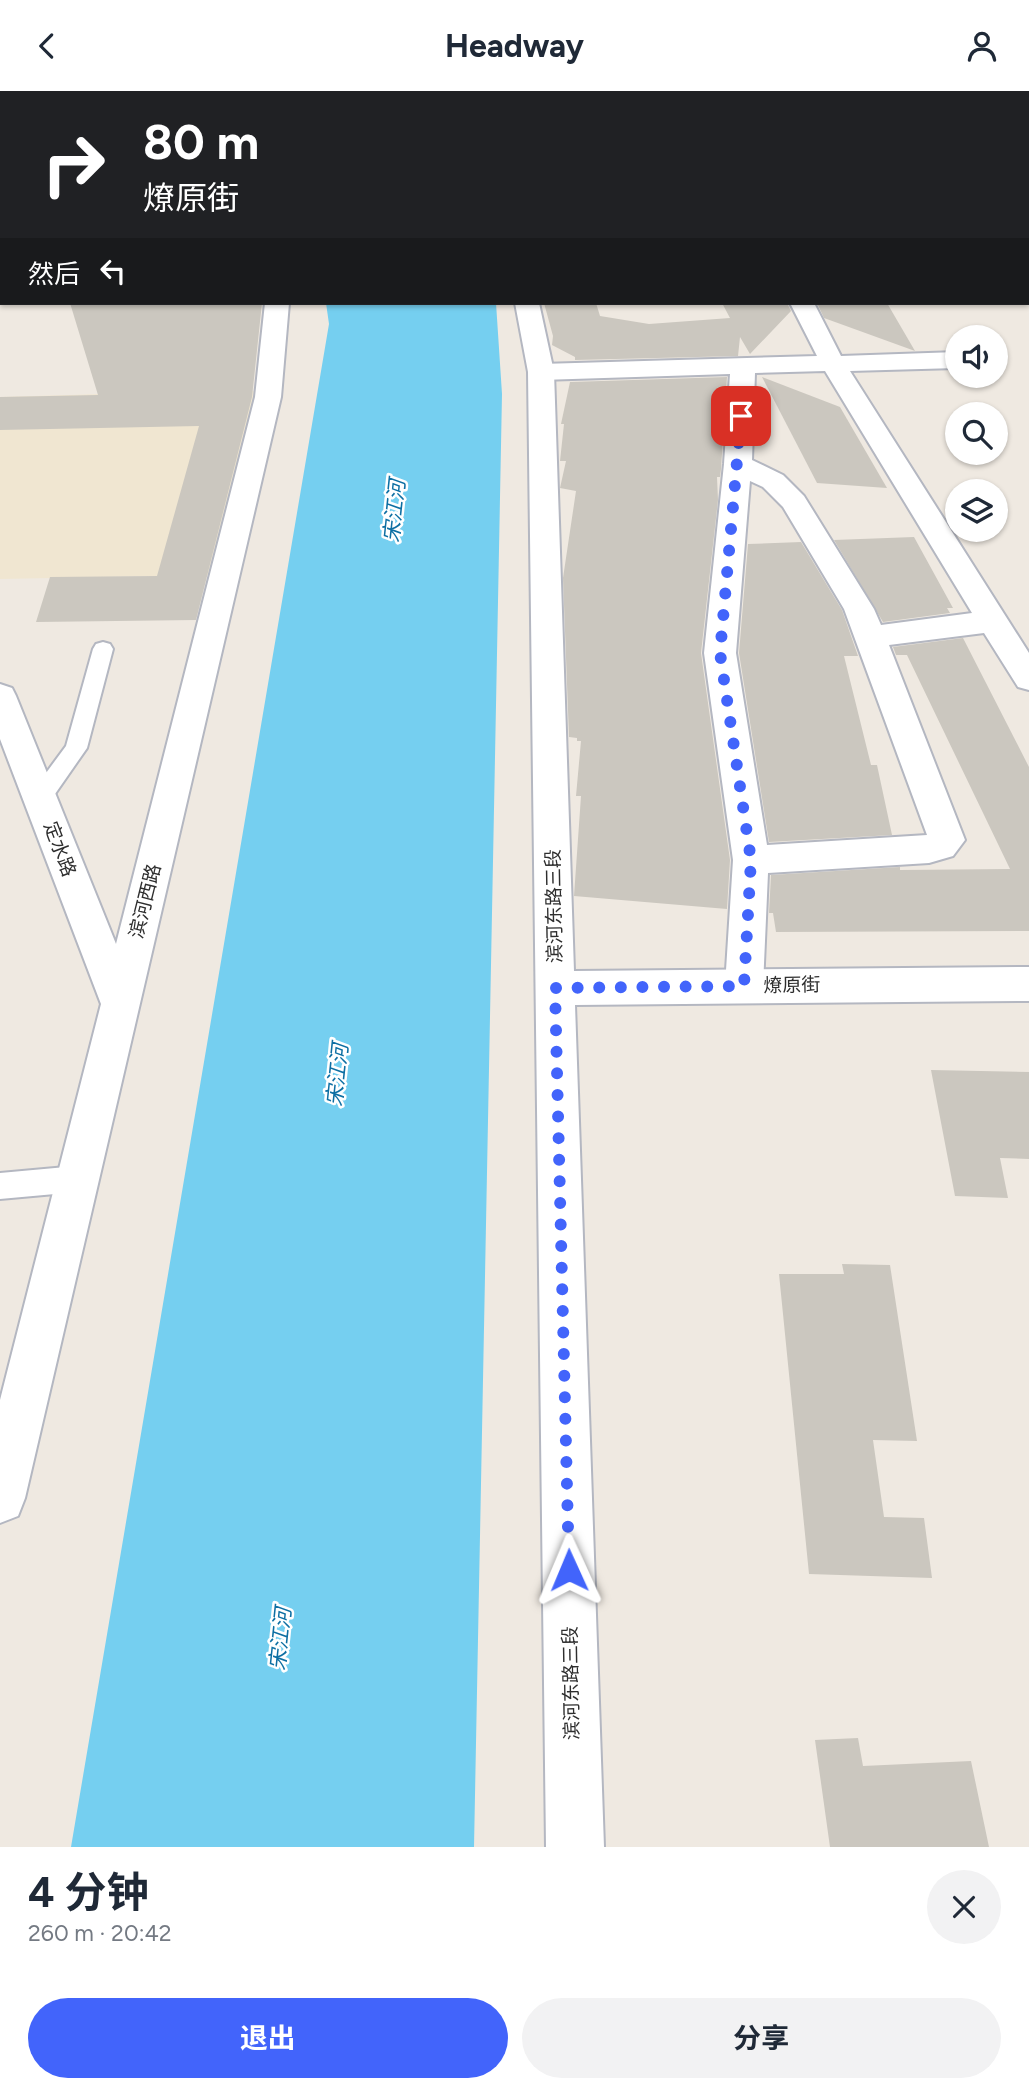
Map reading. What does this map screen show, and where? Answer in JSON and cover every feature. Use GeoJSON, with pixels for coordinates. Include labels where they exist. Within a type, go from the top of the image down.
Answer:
{"type":"FeatureCollection","features":[{"type":"Feature","properties":{"kind":"street","name":"滨河西路"},"geometry":{"type":"LineString","coordinates":[[0,1498],[268,397],[277,305]]}},
{"type":"Feature","properties":{"kind":"street","name":"滨河东路三段"},"geometry":{"type":"LineString","coordinates":[[527,305],[541,372],[575,1847]]}},
{"type":"Feature","properties":{"kind":"street"},"geometry":{"type":"LineString","coordinates":[[803,305],[833,364],[1029,679]]}},
{"type":"Feature","properties":{"kind":"street"},"geometry":{"type":"LineString","coordinates":[[541,372],[945,360]]}},
{"type":"Feature","properties":{"kind":"street"},"geometry":{"type":"LineString","coordinates":[[743,368],[738,464],[720,653],[751,860],[744,986]]}},
{"type":"Feature","properties":{"kind":"street"},"geometry":{"type":"LineString","coordinates":[[738,464],[773,481],[794,502],[859,609],[947,840],[940,846],[919,850],[751,860]]}},
{"type":"Feature","properties":{"kind":"street"},"geometry":{"type":"LineString","coordinates":[[869,637],[993,621]]}},
{"type":"Feature","properties":{"kind":"street","name":"定水路"},"geometry":{"type":"LineString","coordinates":[[0,696],[120,1003]]}},
{"type":"Feature","properties":{"kind":"street","name":"燎原街"},"geometry":{"type":"LineString","coordinates":[[555,988],[1029,984]]}},
{"type":"Feature","properties":{"kind":"lane"},"geometry":{"type":"LineString","coordinates":[[40,798],[76,748],[103,649]]}},
{"type":"Feature","properties":{"kind":"lane"},"geometry":{"type":"LineString","coordinates":[[0,1186],[78,1179]]}},
{"type":"Feature","properties":{"kind":"shaded area"},"geometry":{"type":"Polygon","coordinates":[[[255,391],[210,575],[0,579],[0,397],[255,391]]]}},
{"type":"Feature","properties":{"kind":"water","name":"宋江河"},"geometry":{"type":"Polygon","coordinates":[[[326,305],[496,305],[502,394],[474,1847],[71,1847],[329,324],[326,305]]]}},
{"type":"Feature","properties":{"kind":"building"},"geometry":{"type":"Polygon","coordinates":[[[71,305],[262,305],[252,397],[196,620],[36,622],[50,577],[157,576],[199,426],[0,430],[0,397],[98,395],[71,305]]]}},
{"type":"Feature","properties":{"kind":"building"},"geometry":{"type":"Polygon","coordinates":[[[545,305],[597,305],[600,316],[649,324],[730,318],[723,305],[788,305],[791,311],[750,354],[740,337],[738,356],[575,360],[575,357],[552,345],[553,336],[545,305]]]}},
{"type":"Feature","properties":{"kind":"building"},"geometry":{"type":"Polygon","coordinates":[[[818,305],[888,305],[915,351],[824,318],[818,305]]]}},
{"type":"Feature","properties":{"kind":"building"},"geometry":{"type":"Polygon","coordinates":[[[727,377],[721,469],[720,477],[717,477],[718,500],[701,653],[730,860],[727,909],[574,896],[581,796],[576,796],[581,741],[569,737],[563,578],[576,491],[560,488],[566,461],[560,461],[564,424],[561,424],[570,382],[727,377]]]}},
{"type":"Feature","properties":{"kind":"building"},"geometry":{"type":"Polygon","coordinates":[[[762,377],[840,407],[887,488],[817,483],[762,377]]]}},
{"type":"Feature","properties":{"kind":"building"},"geometry":{"type":"Polygon","coordinates":[[[914,537],[953,608],[947,608],[950,613],[883,622],[834,540],[914,537]]]}},
{"type":"Feature","properties":{"kind":"building"},"geometry":{"type":"Polygon","coordinates":[[[801,542],[842,610],[858,656],[844,656],[871,765],[877,765],[892,835],[769,842],[739,653],[748,544],[801,542]]]}},
{"type":"Feature","properties":{"kind":"building"},"geometry":{"type":"Polygon","coordinates":[[[963,638],[1029,767],[1029,931],[776,932],[773,913],[769,913],[771,875],[900,867],[900,870],[1010,869],[907,655],[896,655],[893,647],[963,638]]]}},
{"type":"Feature","properties":{"kind":"building"},"geometry":{"type":"Polygon","coordinates":[[[931,1070],[1029,1072],[1029,1159],[1000,1158],[1008,1198],[955,1196],[931,1070]]]}},
{"type":"Feature","properties":{"kind":"building"},"geometry":{"type":"Polygon","coordinates":[[[842,1264],[890,1265],[917,1441],[873,1440],[884,1517],[924,1518],[932,1578],[809,1574],[779,1274],[844,1274],[842,1264]]]}},
{"type":"Feature","properties":{"kind":"building"},"geometry":{"type":"Polygon","coordinates":[[[858,1738],[863,1766],[971,1761],[989,1847],[830,1847],[815,1740],[858,1738]]]}},
{"type":"Feature","properties":{"kind":"route"},"geometry":{"type":"LineString","coordinates":[[569,1570],[555,988],[744,986],[751,860],[720,653],[741,416]]}}]}
